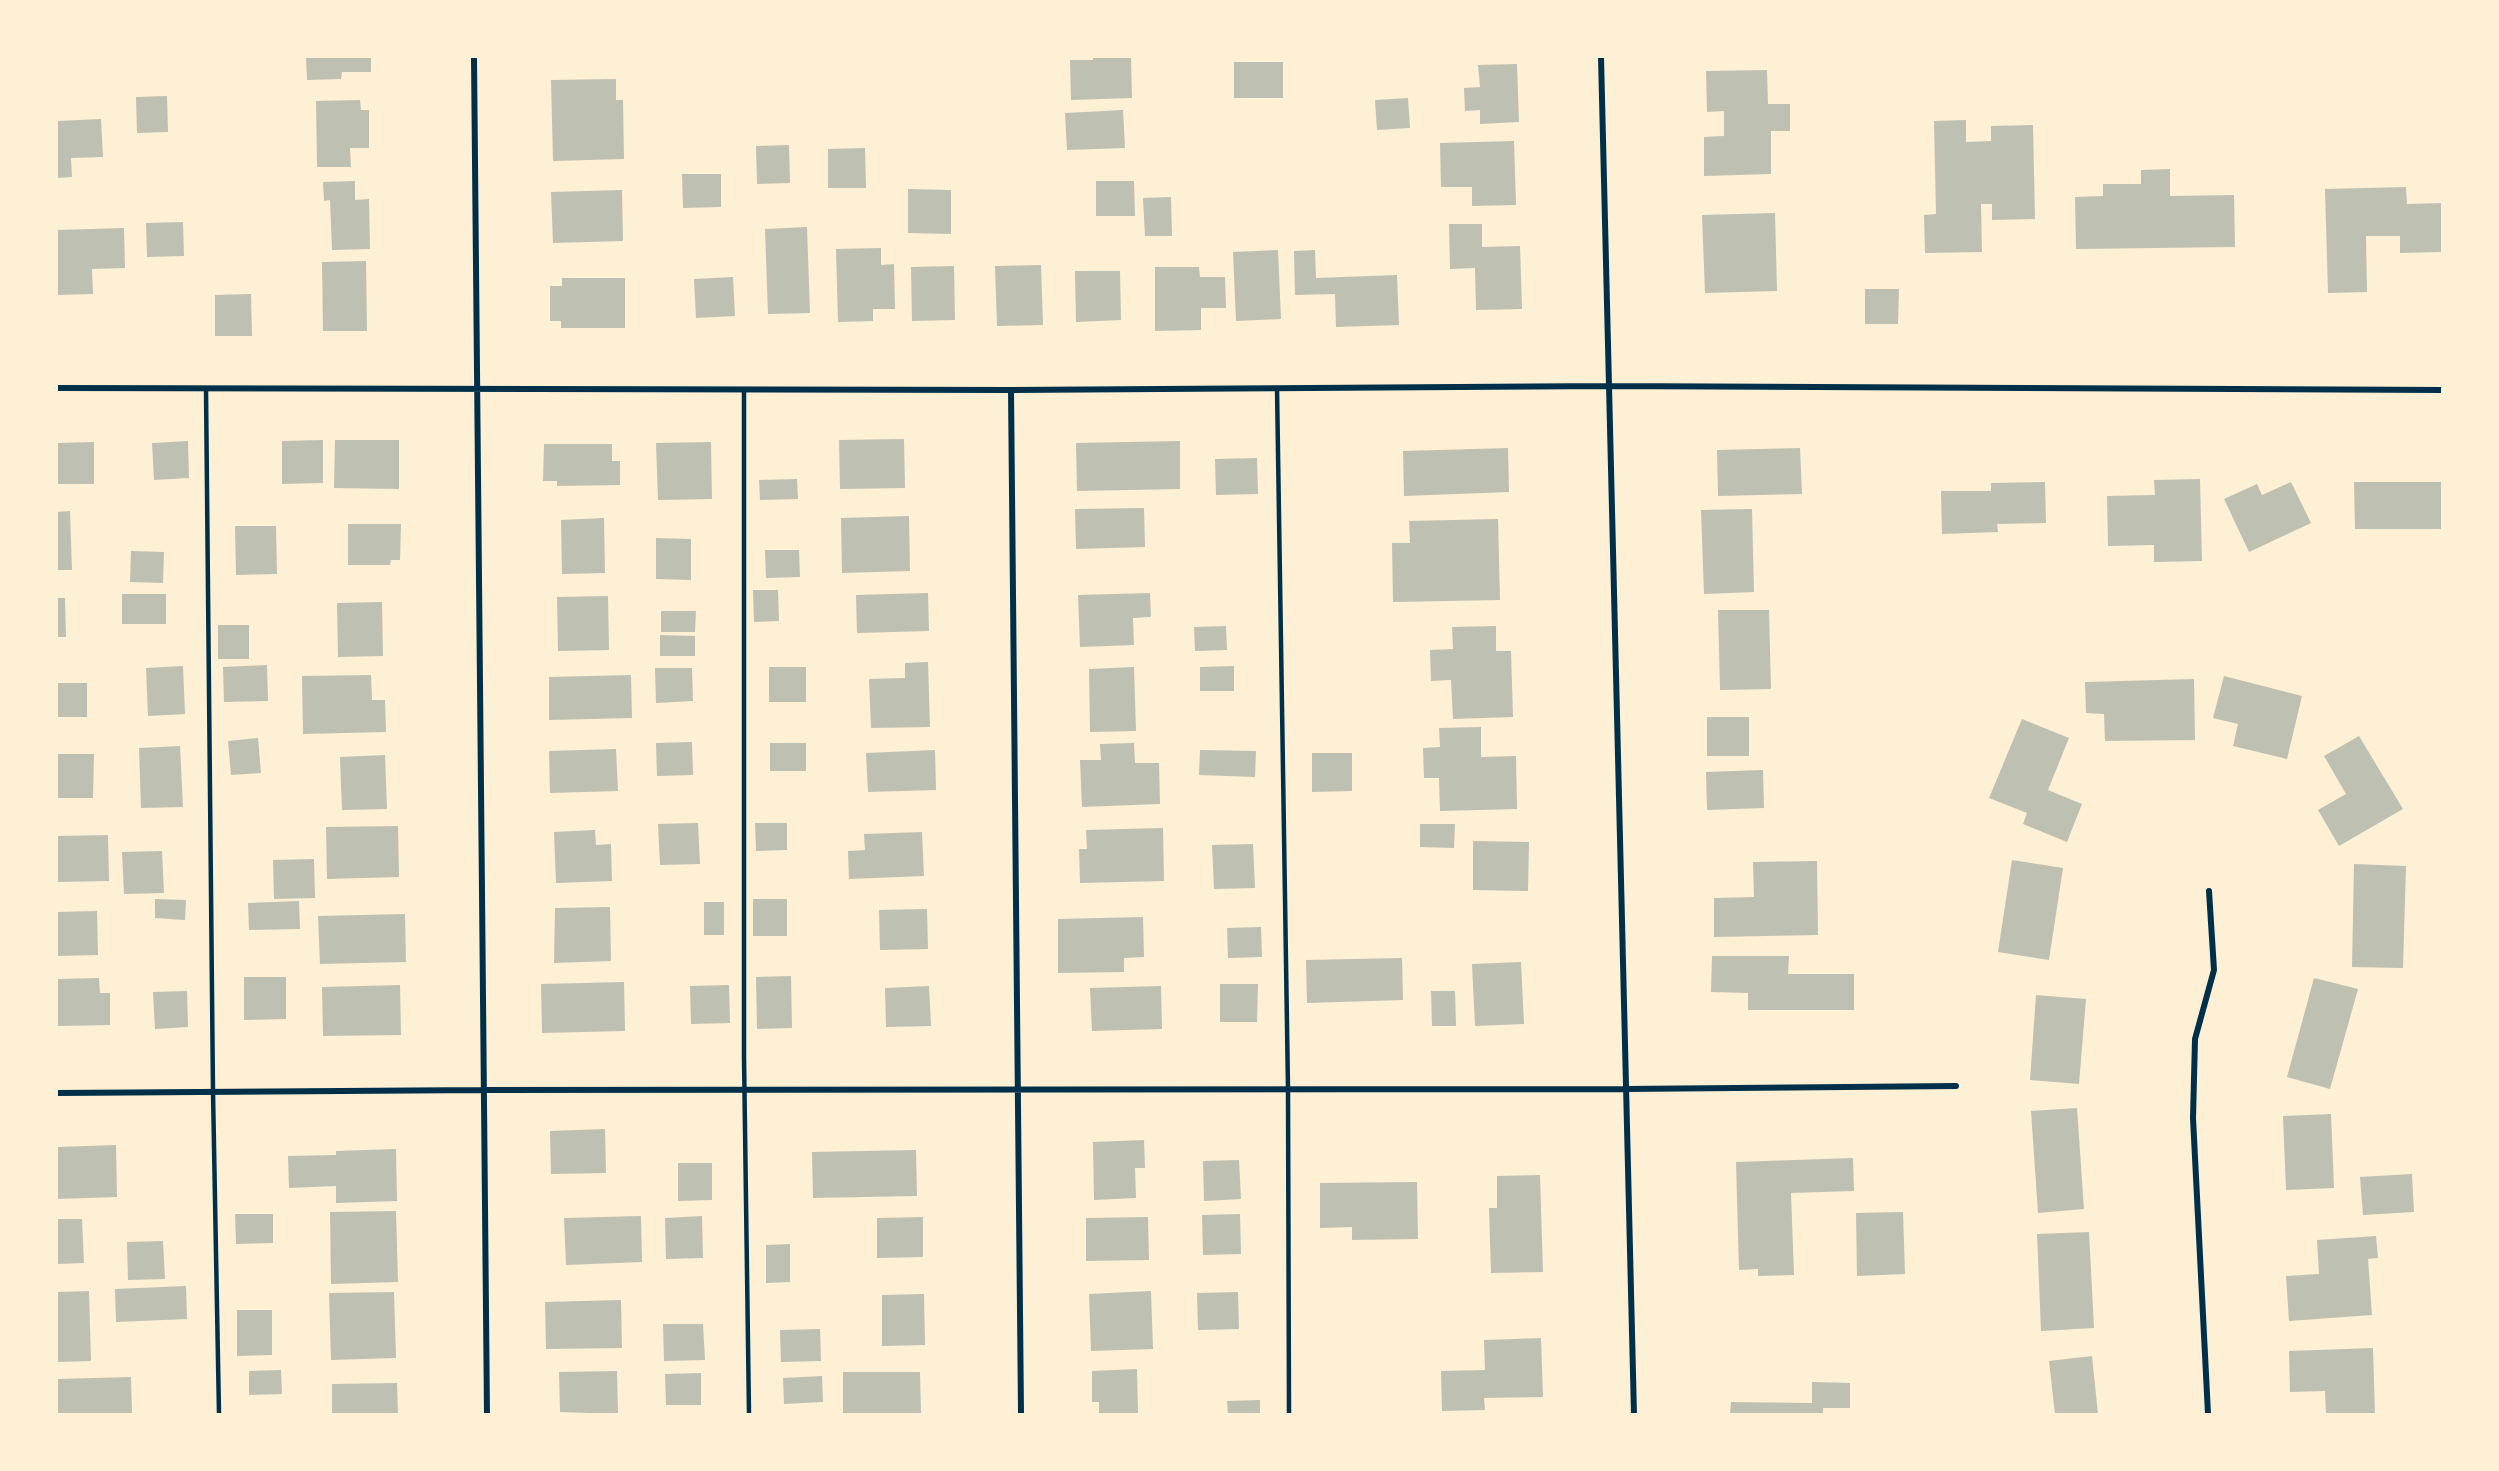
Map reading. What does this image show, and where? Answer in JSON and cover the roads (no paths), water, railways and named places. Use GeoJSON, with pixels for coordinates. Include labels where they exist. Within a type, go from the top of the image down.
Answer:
{"type":"FeatureCollection","features":[{"type":"Feature","properties":{"kind":"street"},"geometry":{"type":"LineString","coordinates":[[474,57],[487,1414]]}},
{"type":"Feature","properties":{"kind":"street"},"geometry":{"type":"LineString","coordinates":[[1601,57],[1607,386],[1634,1414]]}},
{"type":"Feature","properties":{"kind":"street"},"geometry":{"type":"LineString","coordinates":[[57,388],[1011,390],[1607,386],[2442,390]]}},
{"type":"Feature","properties":{"kind":"street"},"geometry":{"type":"LineString","coordinates":[[1011,390],[1020,1414]]}},
{"type":"Feature","properties":{"kind":"street"},"geometry":{"type":"LineString","coordinates":[[2208,1414],[2193,1118],[2195,1039],[2214,970],[2209,891]]}},
{"type":"Feature","properties":{"kind":"street"},"geometry":{"type":"LineString","coordinates":[[57,1093],[1956,1086]]}},
{"type":"Feature","properties":{"kind":"lane"},"geometry":{"type":"LineString","coordinates":[[1277,388],[1288,1089],[1289,1414]]}},
{"type":"Feature","properties":{"kind":"lane"},"geometry":{"type":"LineString","coordinates":[[206,389],[213,1092],[219,1414]]}},
{"type":"Feature","properties":{"kind":"lane"},"geometry":{"type":"LineString","coordinates":[[744,390],[744,1090],[749,1414]]}}]}
